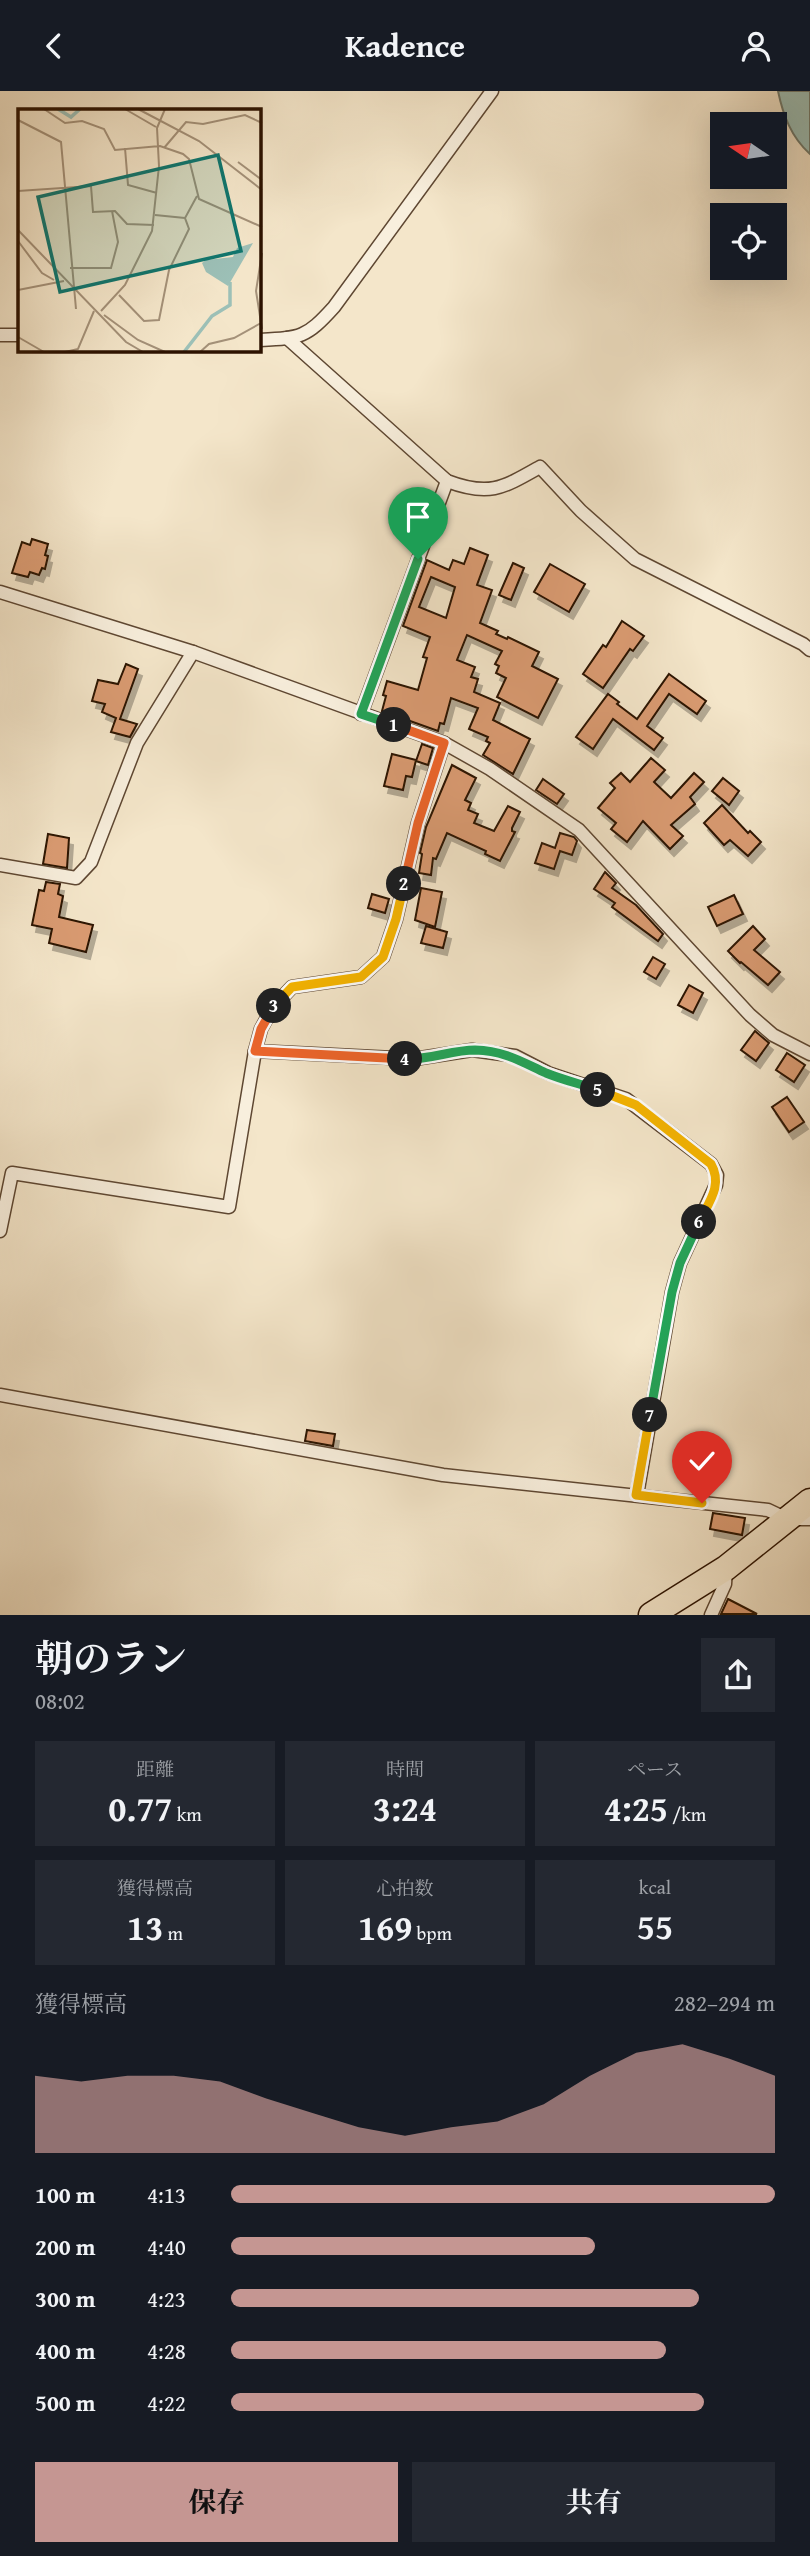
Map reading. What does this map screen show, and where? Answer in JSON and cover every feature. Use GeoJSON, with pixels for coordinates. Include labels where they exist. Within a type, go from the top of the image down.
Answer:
{"type":"FeatureCollection","features":[{"type":"Feature","properties":{"kind":"highway"},"geometry":{"type":"LineString","coordinates":[[651,1615],[799,1519],[810,1501]]}},
{"type":"Feature","properties":{"kind":"street"},"geometry":{"type":"LineString","coordinates":[[261,340],[287,338],[314,330],[334,307],[492,91]]}},
{"type":"Feature","properties":{"kind":"street"},"geometry":{"type":"LineString","coordinates":[[0,335],[18,335]]}},
{"type":"Feature","properties":{"kind":"street"},"geometry":{"type":"LineString","coordinates":[[287,338],[447,481],[466,488],[495,489],[540,467],[581,511],[635,559],[810,650]]}},
{"type":"Feature","properties":{"kind":"street"},"geometry":{"type":"LineString","coordinates":[[361,714],[447,481]]}},
{"type":"Feature","properties":{"kind":"street"},"geometry":{"type":"LineString","coordinates":[[0,592],[193,652],[444,743],[490,769],[579,830],[750,1015],[773,1035],[810,1053]]}},
{"type":"Feature","properties":{"kind":"street"},"geometry":{"type":"LineString","coordinates":[[0,865],[76,878],[91,862],[137,743],[193,652]]}},
{"type":"Feature","properties":{"kind":"street"},"geometry":{"type":"LineString","coordinates":[[0,1231],[12,1173],[229,1207],[261,1029],[273,1007],[292,987],[361,977],[383,957],[396,919],[418,823],[444,743]]}},
{"type":"Feature","properties":{"kind":"street"},"geometry":{"type":"LineString","coordinates":[[255,1051],[414,1059],[472,1050],[514,1056],[548,1073],[626,1099],[711,1164],[717,1175],[716,1185],[680,1263],[672,1292],[636,1495]]}},
{"type":"Feature","properties":{"kind":"street"},"geometry":{"type":"LineString","coordinates":[[0,1395],[443,1475],[768,1510],[799,1519]]}},
{"type":"Feature","properties":{"kind":"street"},"geometry":{"type":"LineString","coordinates":[[711,1615],[725,1584],[726,1568]]}},
{"type":"Feature","properties":{"kind":"water"},"geometry":{"type":"Polygon","coordinates":[[[778,91],[810,91],[810,154],[789,125],[788,112],[782,109],[778,91]]]}},
{"type":"Feature","properties":{"kind":"building"},"geometry":{"type":"Polygon","coordinates":[[[32,539],[48,544],[45,569],[42,568],[39,575],[30,572],[28,577],[12,573],[22,542],[30,545],[32,539]]]}},
{"type":"Feature","properties":{"kind":"building"},"geometry":{"type":"Polygon","coordinates":[[[470,548],[488,555],[477,585],[492,590],[480,623],[498,631],[496,634],[539,652],[532,666],[558,679],[538,718],[497,697],[506,678],[496,673],[499,666],[495,664],[502,651],[467,635],[457,660],[475,667],[471,677],[478,679],[474,692],[500,703],[493,720],[530,739],[513,774],[483,755],[490,743],[486,741],[488,737],[469,729],[478,708],[451,698],[444,724],[440,723],[438,731],[382,711],[387,681],[418,690],[427,658],[423,657],[430,637],[403,626],[427,560],[449,570],[453,560],[464,564],[470,548]],[[431,577],[419,607],[446,618],[455,587],[431,577]]]}},
{"type":"Feature","properties":{"kind":"building"},"geometry":{"type":"Polygon","coordinates":[[[513,563],[524,568],[511,600],[499,595],[513,563]]]}},
{"type":"Feature","properties":{"kind":"building"},"geometry":{"type":"Polygon","coordinates":[[[550,564],[585,584],[569,612],[534,592],[550,564]]]}},
{"type":"Feature","properties":{"kind":"building"},"geometry":{"type":"Polygon","coordinates":[[[622,621],[644,636],[633,651],[630,649],[603,688],[583,674],[603,645],[606,647],[622,621]]]}},
{"type":"Feature","properties":{"kind":"building"},"geometry":{"type":"Polygon","coordinates":[[[126,664],[138,669],[120,719],[137,724],[130,737],[111,732],[116,718],[102,712],[105,704],[92,701],[98,680],[118,684],[126,664]]]}},
{"type":"Feature","properties":{"kind":"building"},"geometry":{"type":"Polygon","coordinates":[[[669,674],[706,701],[697,714],[669,694],[647,726],[663,738],[654,750],[613,719],[593,749],[576,737],[608,694],[637,719],[669,674]]]}},
{"type":"Feature","properties":{"kind":"building"},"geometry":{"type":"Polygon","coordinates":[[[422,744],[433,748],[428,765],[416,761],[422,744]]]}},
{"type":"Feature","properties":{"kind":"building"},"geometry":{"type":"Polygon","coordinates":[[[392,754],[416,760],[412,777],[406,776],[403,790],[384,786],[392,754]]]}},
{"type":"Feature","properties":{"kind":"building"},"geometry":{"type":"Polygon","coordinates":[[[651,758],[665,770],[654,782],[671,798],[694,773],[704,782],[690,797],[695,804],[671,825],[683,836],[670,849],[643,821],[627,842],[611,829],[616,823],[598,808],[615,788],[610,783],[621,773],[630,782],[651,758]]]}},
{"type":"Feature","properties":{"kind":"building"},"geometry":{"type":"Polygon","coordinates":[[[452,765],[476,778],[465,800],[471,803],[468,810],[478,814],[474,823],[494,831],[508,806],[520,812],[512,828],[515,832],[500,861],[485,854],[486,851],[447,833],[436,859],[433,858],[431,875],[419,873],[426,827],[452,765]]]}},
{"type":"Feature","properties":{"kind":"building"},"geometry":{"type":"Polygon","coordinates":[[[723,778],[739,791],[729,805],[712,791],[723,778]]]}},
{"type":"Feature","properties":{"kind":"building"},"geometry":{"type":"Polygon","coordinates":[[[543,779],[564,794],[557,804],[536,790],[543,779]]]}},
{"type":"Feature","properties":{"kind":"building"},"geometry":{"type":"Polygon","coordinates":[[[722,805],[748,833],[750,831],[761,842],[748,856],[730,840],[724,845],[704,823],[722,805]]]}},
{"type":"Feature","properties":{"kind":"building"},"geometry":{"type":"Polygon","coordinates":[[[560,833],[574,837],[577,841],[572,855],[560,851],[554,869],[535,863],[542,843],[555,848],[560,833]]]}},
{"type":"Feature","properties":{"kind":"building"},"geometry":{"type":"Polygon","coordinates":[[[48,834],[69,838],[67,868],[43,864],[48,834]]]}},
{"type":"Feature","properties":{"kind":"building"},"geometry":{"type":"Polygon","coordinates":[[[605,872],[616,883],[612,888],[636,905],[663,934],[658,941],[612,907],[615,903],[594,889],[605,872]]]}},
{"type":"Feature","properties":{"kind":"building"},"geometry":{"type":"Polygon","coordinates":[[[46,882],[60,884],[58,894],[63,896],[59,917],[93,925],[86,952],[49,943],[52,929],[32,925],[39,890],[44,891],[46,882]]]}},
{"type":"Feature","properties":{"kind":"building"},"geometry":{"type":"Polygon","coordinates":[[[421,888],[442,892],[435,927],[415,920],[421,888]]]}},
{"type":"Feature","properties":{"kind":"building"},"geometry":{"type":"Polygon","coordinates":[[[372,894],[389,899],[385,913],[368,908],[372,894]]]}},
{"type":"Feature","properties":{"kind":"building"},"geometry":{"type":"Polygon","coordinates":[[[734,895],[743,914],[717,926],[708,907],[734,895]]]}},
{"type":"Feature","properties":{"kind":"building"},"geometry":{"type":"Polygon","coordinates":[[[426,926],[447,932],[443,948],[421,943],[426,926]]]}},
{"type":"Feature","properties":{"kind":"building"},"geometry":{"type":"Polygon","coordinates":[[[753,926],[765,939],[754,950],[780,972],[768,985],[728,951],[753,926]]]}},
{"type":"Feature","properties":{"kind":"building"},"geometry":{"type":"Polygon","coordinates":[[[653,957],[665,964],[656,979],[644,972],[653,957]]]}},
{"type":"Feature","properties":{"kind":"building"},"geometry":{"type":"Polygon","coordinates":[[[689,985],[703,993],[693,1013],[678,1005],[689,985]]]}},
{"type":"Feature","properties":{"kind":"building"},"geometry":{"type":"Polygon","coordinates":[[[755,1031],[769,1043],[756,1061],[741,1050],[755,1031]]]}},
{"type":"Feature","properties":{"kind":"building"},"geometry":{"type":"Polygon","coordinates":[[[787,1053],[805,1065],[794,1082],[776,1070],[787,1053]]]}},
{"type":"Feature","properties":{"kind":"building"},"geometry":{"type":"Polygon","coordinates":[[[787,1097],[804,1122],[789,1132],[772,1107],[787,1097]]]}},
{"type":"Feature","properties":{"kind":"building"},"geometry":{"type":"Polygon","coordinates":[[[307,1430],[335,1434],[333,1446],[305,1441],[307,1430]]]}},
{"type":"Feature","properties":{"kind":"building"},"geometry":{"type":"Polygon","coordinates":[[[713,1513],[745,1518],[742,1535],[710,1529],[713,1513]]]}},
{"type":"Feature","properties":{"kind":"building"},"geometry":{"type":"Polygon","coordinates":[[[728,1599],[757,1614],[721,1614],[728,1599]]]}},
{"type":"Feature","properties":{"kind":"route"},"geometry":{"type":"LineString","coordinates":[[418,559],[361,714],[444,743],[418,823],[396,919],[383,957],[361,977],[292,987],[273,1007],[261,1029],[255,1051],[414,1059],[472,1050],[514,1056],[548,1073],[626,1099],[711,1164],[717,1175],[716,1185],[680,1263],[672,1292],[636,1495],[702,1503]]}}]}
